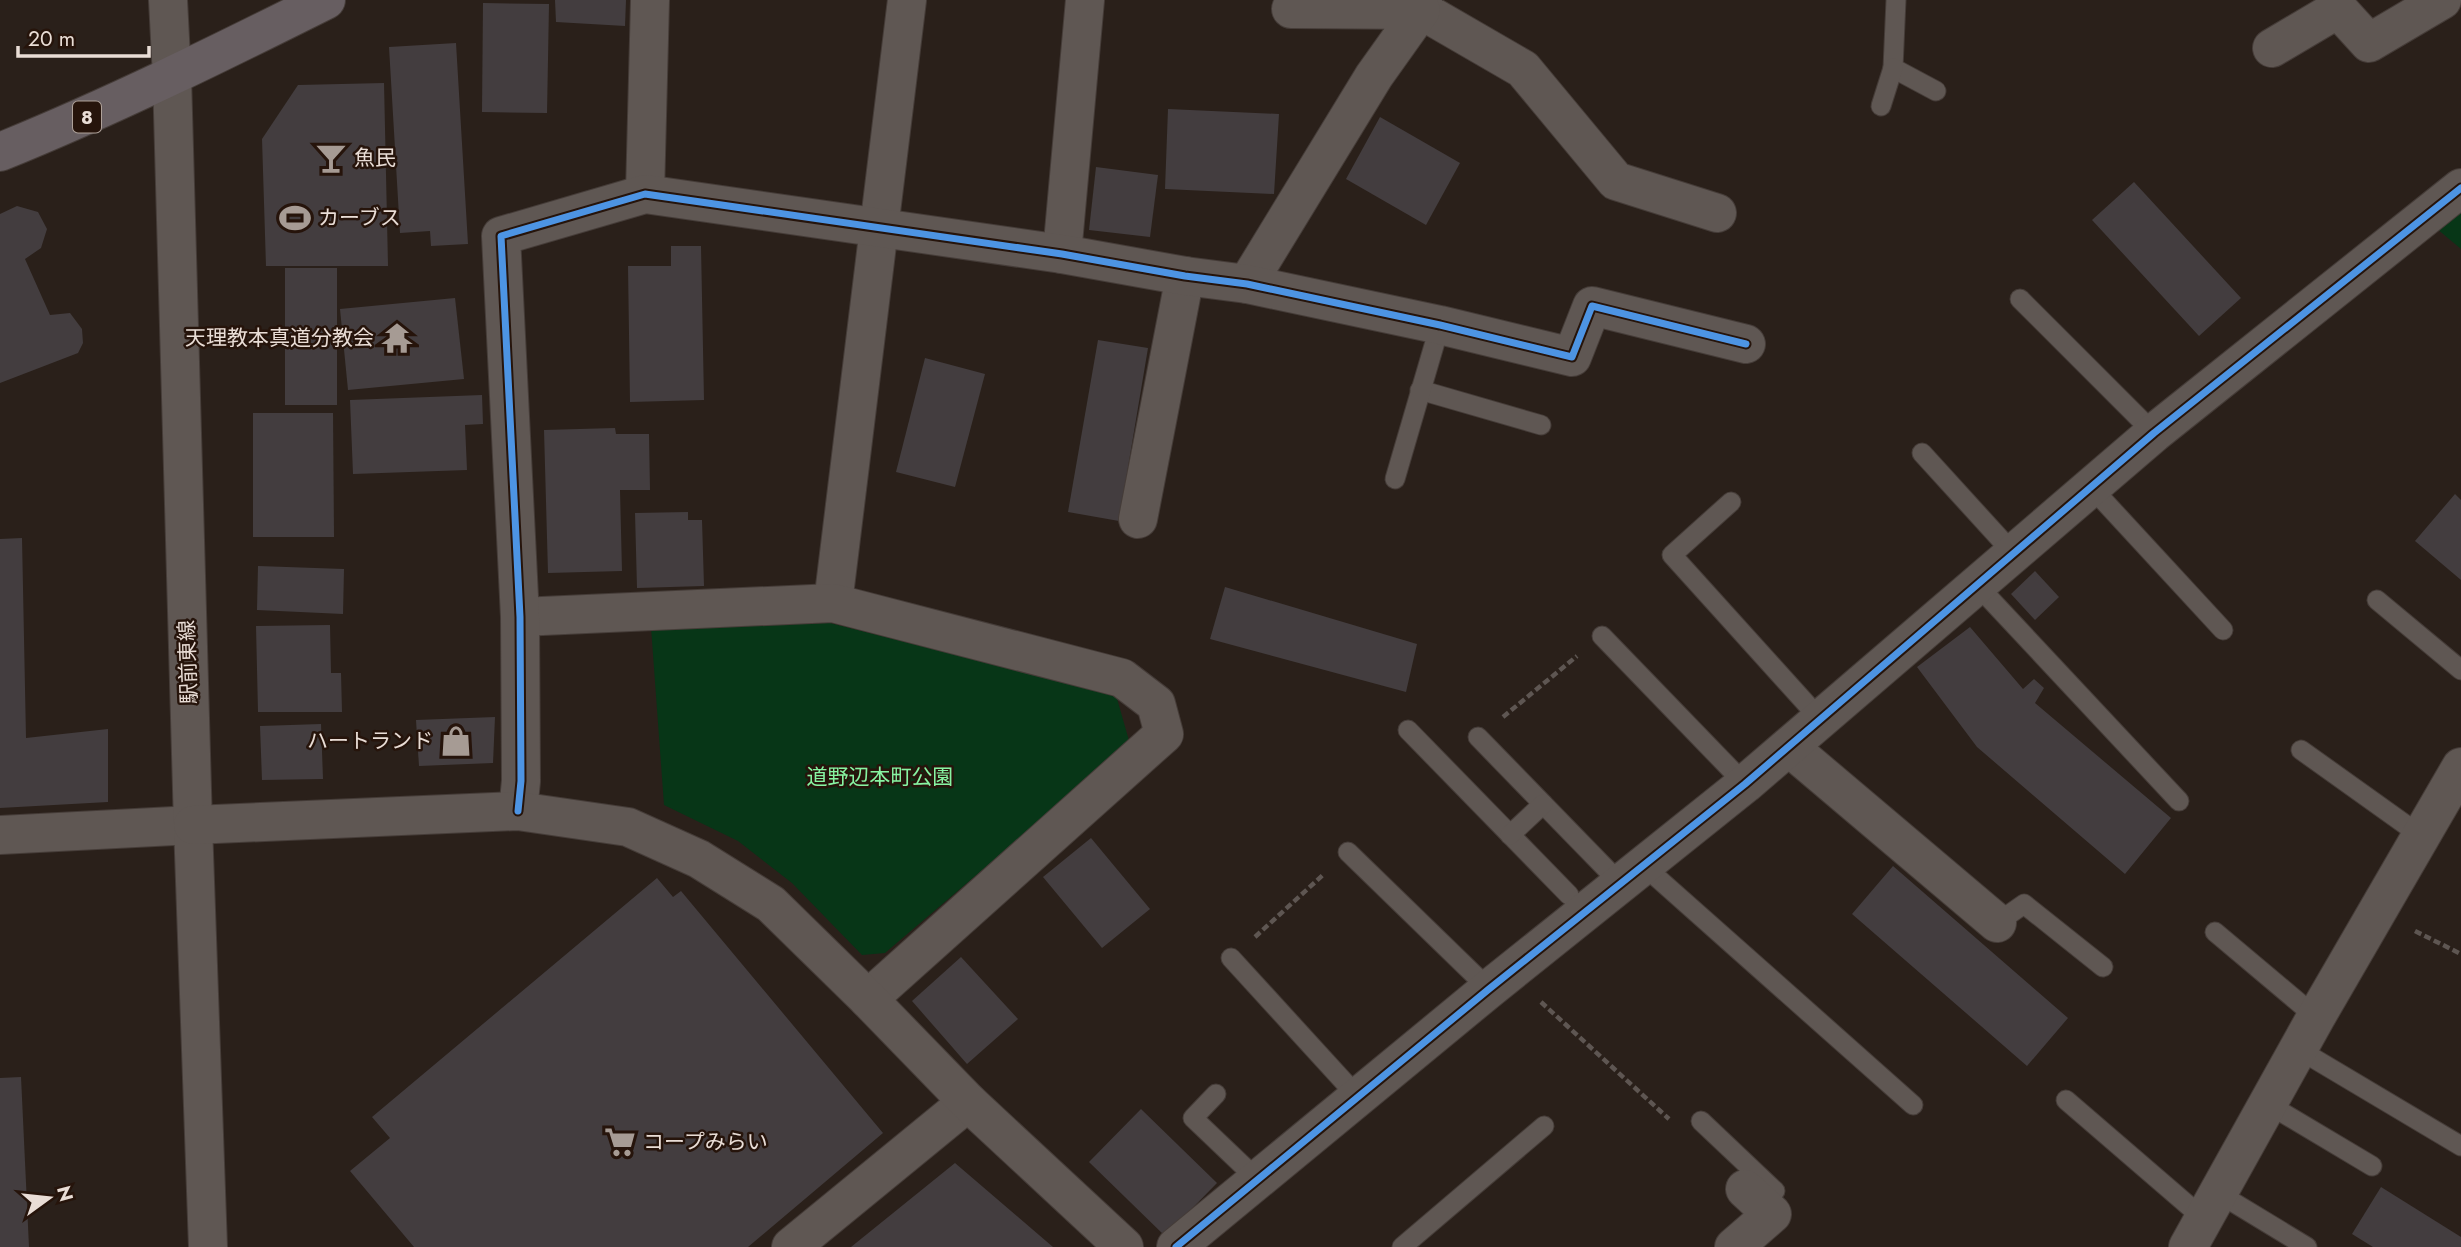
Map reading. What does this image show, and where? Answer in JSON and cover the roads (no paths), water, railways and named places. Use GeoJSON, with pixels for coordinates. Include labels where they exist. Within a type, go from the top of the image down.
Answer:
{"type":"FeatureCollection","features":[{"type":"Feature","properties":{"kind":"main road","name":"8"},"geometry":{"type":"LineString","coordinates":[[0,152],[80,120],[173,77],[326,0]]}},
{"type":"Feature","properties":{"kind":"street","name":"駅前東線"},"geometry":{"type":"LineString","coordinates":[[168,0],[173,77],[193,825],[208,1247]]}},
{"type":"Feature","properties":{"kind":"street"},"geometry":{"type":"LineString","coordinates":[[646,194],[650,0]]}},
{"type":"Feature","properties":{"kind":"street"},"geometry":{"type":"LineString","coordinates":[[832,603],[906,0]]}},
{"type":"Feature","properties":{"kind":"street"},"geometry":{"type":"LineString","coordinates":[[1062,254],[1085,0]]}},
{"type":"Feature","properties":{"kind":"street"},"geometry":{"type":"LineString","coordinates":[[2272,48],[2337,9],[2369,43],[2442,0]]}},
{"type":"Feature","properties":{"kind":"street"},"geometry":{"type":"LineString","coordinates":[[1247,284],[1374,76],[1422,5]]}},
{"type":"Feature","properties":{"kind":"street"},"geometry":{"type":"LineString","coordinates":[[1291,9],[1422,5],[1523,69],[1616,181],[1717,213]]}},
{"type":"Feature","properties":{"kind":"street"},"geometry":{"type":"LineString","coordinates":[[1176,1247],[1499,981],[1745,785],[2154,433],[2461,188]]}},
{"type":"Feature","properties":{"kind":"street"},"geometry":{"type":"LineString","coordinates":[[518,811],[521,781],[520,617],[501,236],[646,194],[1062,254],[1247,284],[1440,325],[1572,358],[1592,306],[1746,344]]}},
{"type":"Feature","properties":{"kind":"street"},"geometry":{"type":"LineString","coordinates":[[1138,519],[1185,276]]}},
{"type":"Feature","properties":{"kind":"street"},"geometry":{"type":"LineString","coordinates":[[520,617],[832,603],[1122,678],[1156,704],[1164,734],[868,999]]}},
{"type":"Feature","properties":{"kind":"street"},"geometry":{"type":"LineString","coordinates":[[1790,747],[1997,923]]}},
{"type":"Feature","properties":{"kind":"street"},"geometry":{"type":"LineString","coordinates":[[2203,1220],[2307,1033],[2461,767]]}},
{"type":"Feature","properties":{"kind":"street"},"geometry":{"type":"LineString","coordinates":[[0,835],[518,811],[628,827],[699,859],[771,904],[968,1102],[1124,1247]]}},
{"type":"Feature","properties":{"kind":"street"},"geometry":{"type":"LineString","coordinates":[[791,1247],[968,1102]]}},
{"type":"Feature","properties":{"kind":"street"},"geometry":{"type":"LineString","coordinates":[[1734,1247],[1772,1214],[1760,1186]]}},
{"type":"Feature","properties":{"kind":"lane"},"geometry":{"type":"LineString","coordinates":[[1881,106],[1893,68],[1896,0]]}},
{"type":"Feature","properties":{"kind":"lane"},"geometry":{"type":"LineString","coordinates":[[1893,68],[1936,91]]}},
{"type":"Feature","properties":{"kind":"lane"},"geometry":{"type":"LineString","coordinates":[[2020,299],[2154,433]]}},
{"type":"Feature","properties":{"kind":"lane"},"geometry":{"type":"LineString","coordinates":[[1395,479],[1440,325]]}},
{"type":"Feature","properties":{"kind":"lane"},"geometry":{"type":"LineString","coordinates":[[1420,390],[1541,425]]}},
{"type":"Feature","properties":{"kind":"lane"},"geometry":{"type":"LineString","coordinates":[[1922,453],[2014,554]]}},
{"type":"Feature","properties":{"kind":"lane"},"geometry":{"type":"LineString","coordinates":[[2091,487],[2223,630]]}},
{"type":"Feature","properties":{"kind":"lane"},"geometry":{"type":"LineString","coordinates":[[1731,502],[1672,555],[1821,720]]}},
{"type":"Feature","properties":{"kind":"lane"},"geometry":{"type":"LineString","coordinates":[[1978,585],[2179,802]]}},
{"type":"Feature","properties":{"kind":"lane"},"geometry":{"type":"LineString","coordinates":[[2377,600],[2461,670]]}},
{"type":"Feature","properties":{"kind":"lane"},"geometry":{"type":"LineString","coordinates":[[1602,636],[1745,785]]}},
{"type":"Feature","properties":{"kind":"lane"},"geometry":{"type":"LineString","coordinates":[[1408,730],[1569,895]]}},
{"type":"Feature","properties":{"kind":"lane"},"geometry":{"type":"LineString","coordinates":[[1478,737],[1543,804],[1913,1105]]}},
{"type":"Feature","properties":{"kind":"lane"},"geometry":{"type":"LineString","coordinates":[[2301,750],[2420,835]]}},
{"type":"Feature","properties":{"kind":"lane"},"geometry":{"type":"LineString","coordinates":[[1510,835],[1543,804]]}},
{"type":"Feature","properties":{"kind":"lane"},"geometry":{"type":"LineString","coordinates":[[1348,852],[1499,981]]}},
{"type":"Feature","properties":{"kind":"lane"},"geometry":{"type":"LineString","coordinates":[[1997,923],[2024,904],[2103,967]]}},
{"type":"Feature","properties":{"kind":"lane"},"geometry":{"type":"LineString","coordinates":[[2215,932],[2307,1033],[2461,1146]]}},
{"type":"Feature","properties":{"kind":"lane"},"geometry":{"type":"LineString","coordinates":[[1231,958],[1358,1097]]}},
{"type":"Feature","properties":{"kind":"lane"},"geometry":{"type":"LineString","coordinates":[[1216,1094],[1193,1118],[1258,1180]]}},
{"type":"Feature","properties":{"kind":"lane"},"geometry":{"type":"LineString","coordinates":[[2066,1100],[2203,1220],[2307,1247]]}},
{"type":"Feature","properties":{"kind":"lane"},"geometry":{"type":"LineString","coordinates":[[2268,1104],[2372,1166]]}},
{"type":"Feature","properties":{"kind":"lane"},"geometry":{"type":"LineString","coordinates":[[1701,1121],[1760,1186]]}},
{"type":"Feature","properties":{"kind":"lane"},"geometry":{"type":"LineString","coordinates":[[1402,1247],[1544,1126]]}},
{"type":"Feature","properties":{"kind":"place","name":"魚民"},"geometry":{"type":"Point","coordinates":[331,158]}},
{"type":"Feature","properties":{"kind":"place","name":"カーブス"},"geometry":{"type":"Point","coordinates":[295,218]}},
{"type":"Feature","properties":{"kind":"place","name":"天理教本真道分教会"},"geometry":{"type":"Point","coordinates":[397,338]}},
{"type":"Feature","properties":{"kind":"place","name":"ハートランド"},"geometry":{"type":"Point","coordinates":[456,741]}},
{"type":"Feature","properties":{"kind":"place","name":"コープみらい"},"geometry":{"type":"Point","coordinates":[620,1142]}},
{"type":"Feature","properties":{"kind":"park label","name":"道野辺本町公園"},"geometry":{"type":"Point","coordinates":[880,777]}}]}
